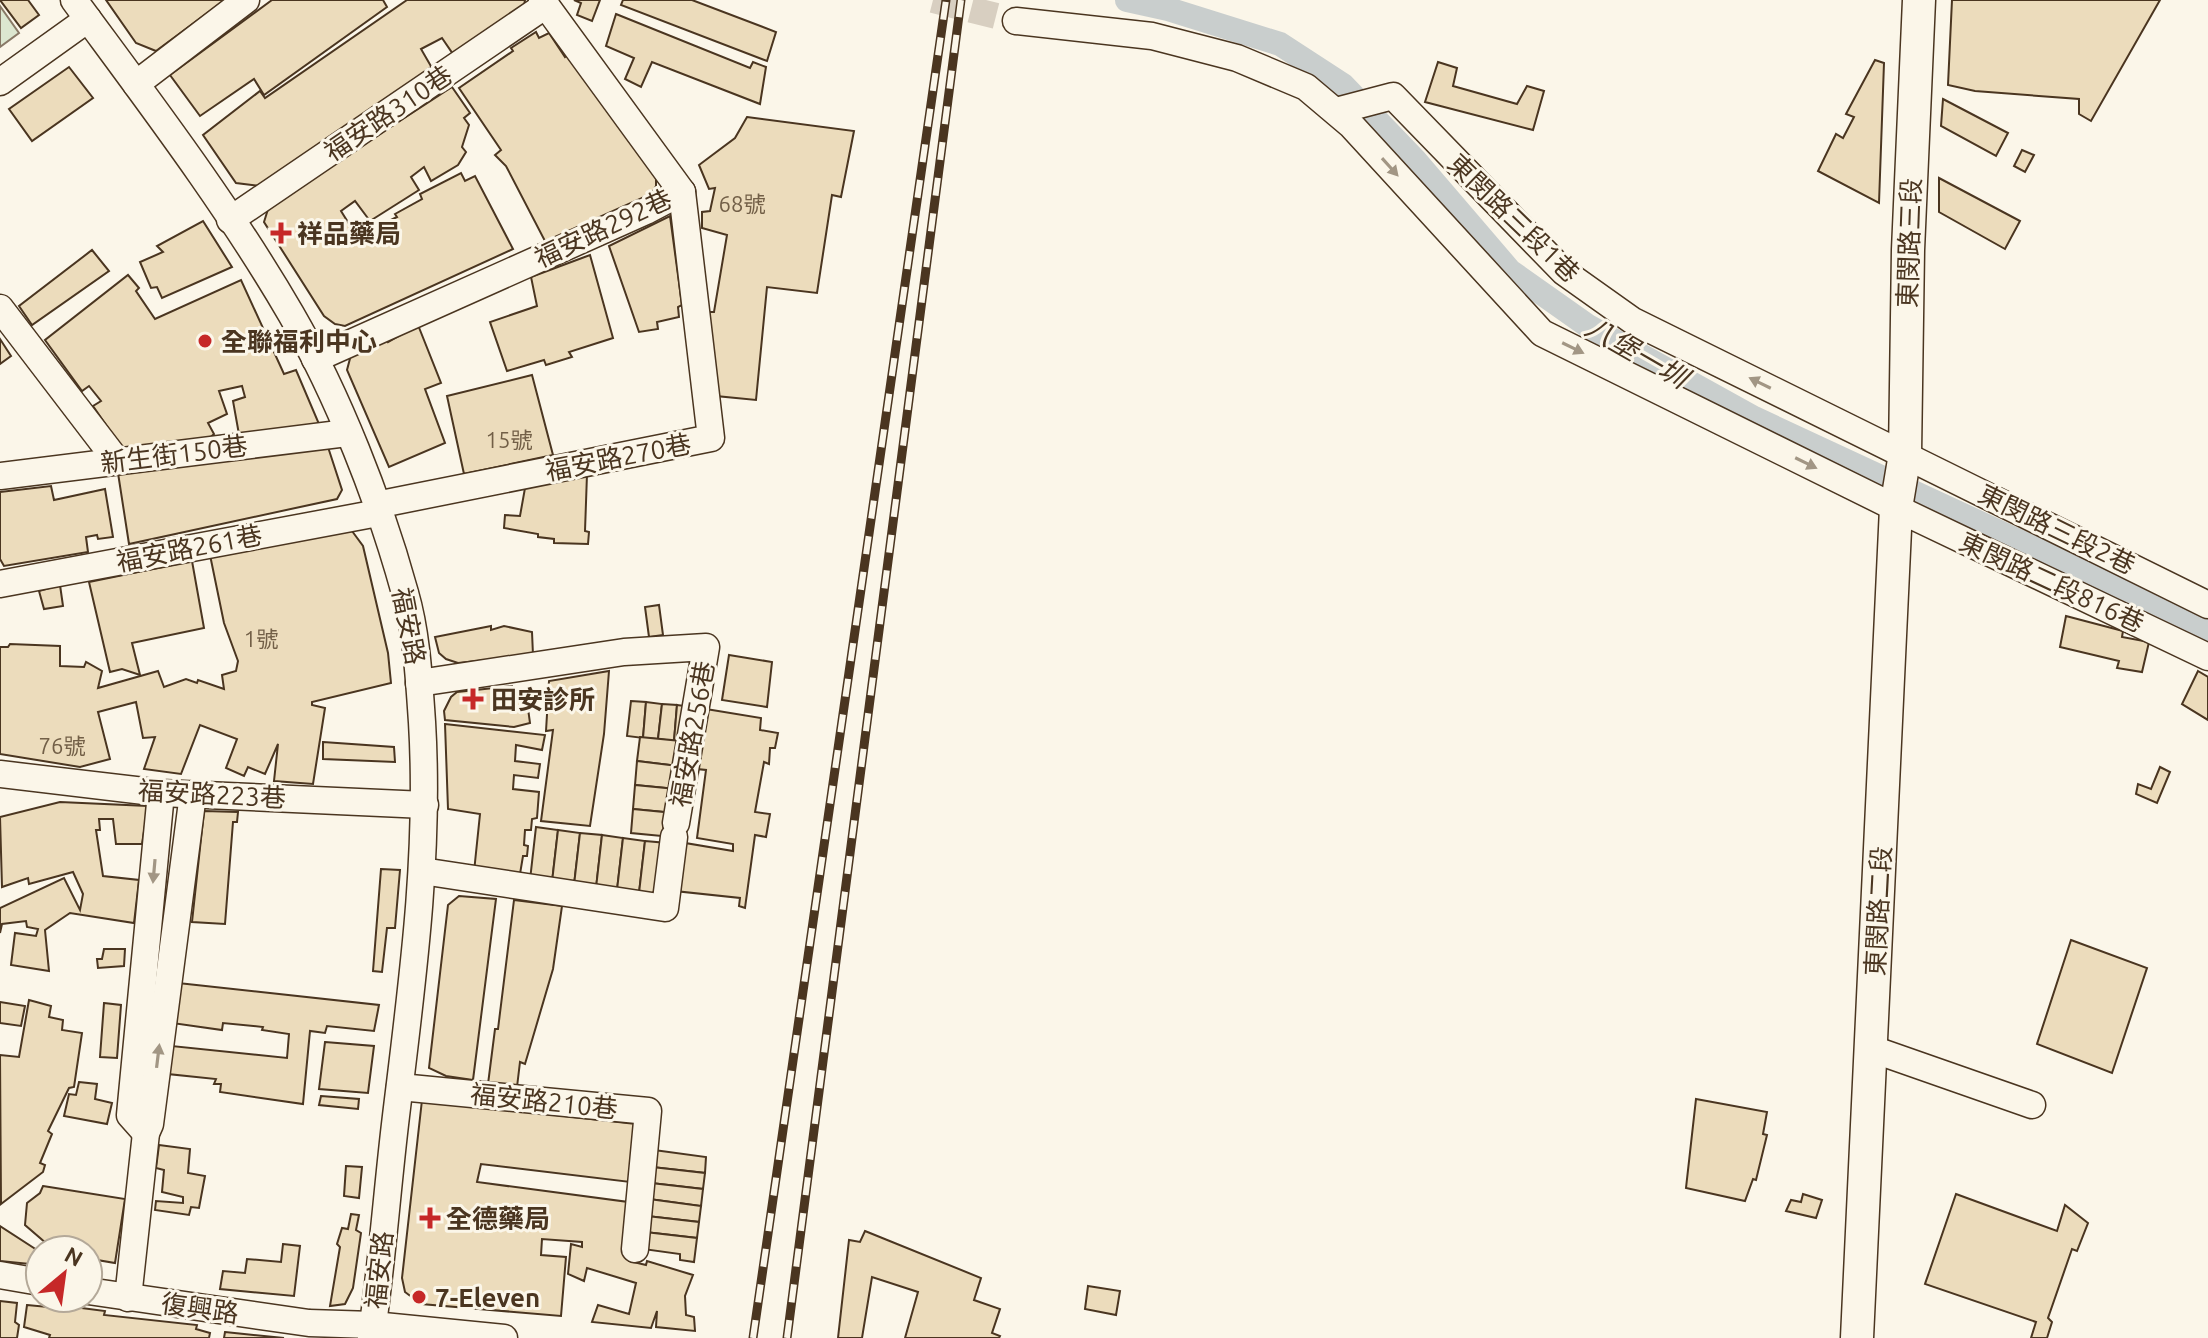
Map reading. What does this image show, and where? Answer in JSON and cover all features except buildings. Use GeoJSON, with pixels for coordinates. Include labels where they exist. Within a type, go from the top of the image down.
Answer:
{"type":"FeatureCollection","features":[{"type":"Feature","properties":{"kind":"main road","name":"東閔路三段"},"geometry":{"type":"LineString","coordinates":[[1901,482],[1919,0]]}},
{"type":"Feature","properties":{"kind":"main road","name":"東閔路二段"},"geometry":{"type":"LineString","coordinates":[[1857,1338],[1901,482]]}},
{"type":"Feature","properties":{"kind":"street"},"geometry":{"type":"LineString","coordinates":[[136,84],[246,0]]}},
{"type":"Feature","properties":{"kind":"street","name":"福安路292巷"},"geometry":{"type":"LineString","coordinates":[[315,359],[682,192],[544,3]]}},
{"type":"Feature","properties":{"kind":"street","name":"福安路310巷"},"geometry":{"type":"LineString","coordinates":[[230,220],[544,3]]}},
{"type":"Feature","properties":{"kind":"street"},"geometry":{"type":"LineString","coordinates":[[0,82],[81,10]]}},
{"type":"Feature","properties":{"kind":"street","name":"福安路"},"geometry":{"type":"LineString","coordinates":[[81,10],[230,220],[290,313],[315,359],[347,433],[406,596],[419,683],[425,805],[422,871],[416,959],[372,1332]]}},
{"type":"Feature","properties":{"kind":"street"},"geometry":{"type":"LineString","coordinates":[[1016,21],[1152,36],[1237,58],[1306,87],[1336,111],[1542,333],[1901,482]]}},
{"type":"Feature","properties":{"kind":"street","name":"東閔路三段1巷"},"geometry":{"type":"LineString","coordinates":[[1336,111],[1393,96],[1564,272],[1633,321],[1901,482]]}},
{"type":"Feature","properties":{"kind":"street","name":"福安路270巷"},"geometry":{"type":"LineString","coordinates":[[377,509],[711,438],[682,192]]}},
{"type":"Feature","properties":{"kind":"street"},"geometry":{"type":"LineString","coordinates":[[0,308],[117,461]]}},
{"type":"Feature","properties":{"kind":"street","name":"新生街150巷"},"geometry":{"type":"LineString","coordinates":[[0,476],[347,433]]}},
{"type":"Feature","properties":{"kind":"street","name":"東閔路三段2巷"},"geometry":{"type":"LineString","coordinates":[[1901,482],[2208,605]]}},
{"type":"Feature","properties":{"kind":"street","name":"東閔路二段816巷"},"geometry":{"type":"LineString","coordinates":[[1901,482],[2208,657]]}},
{"type":"Feature","properties":{"kind":"street","name":"福安路261巷"},"geometry":{"type":"LineString","coordinates":[[0,584],[377,509]]}},
{"type":"Feature","properties":{"kind":"street","name":"福安路256巷"},"geometry":{"type":"LineString","coordinates":[[419,683],[624,652],[706,647],[665,908],[422,871]]}},
{"type":"Feature","properties":{"kind":"street","name":"福安路223巷"},"geometry":{"type":"LineString","coordinates":[[0,774],[161,793],[425,805]]}},
{"type":"Feature","properties":{"kind":"street"},"geometry":{"type":"LineString","coordinates":[[146,1133],[130,1115],[161,793]]}},
{"type":"Feature","properties":{"kind":"street"},"geometry":{"type":"LineString","coordinates":[[128,1298],[146,1133],[150,1124],[193,794]]}},
{"type":"Feature","properties":{"kind":"street"},"geometry":{"type":"LineString","coordinates":[[1872,1049],[2032,1105]]}},
{"type":"Feature","properties":{"kind":"street","name":"福安路210巷"},"geometry":{"type":"LineString","coordinates":[[400,1087],[648,1111],[635,1249]]}},
{"type":"Feature","properties":{"kind":"street"},"geometry":{"type":"LineString","coordinates":[[0,1275],[24,1279]]}},
{"type":"Feature","properties":{"kind":"street","name":"復興路"},"geometry":{"type":"LineString","coordinates":[[104,1294],[372,1332],[504,1338]]}},
{"type":"Feature","properties":{"kind":"green space"},"geometry":{"type":"Polygon","coordinates":[[[0,6],[19,33],[0,47],[0,6]]]}},
{"type":"Feature","properties":{"kind":"waterway","name":"八堡一圳"},"geometry":{"type":"LineString","coordinates":[[1127,0],[1168,9],[1280,44],[1343,85],[1415,160],[1510,271],[1588,326],[1754,418],[2208,629]]}},
{"type":"Feature","properties":{"kind":"tunnel"},"geometry":{"type":"LineString","coordinates":[[933,0],[1016,21]]}},
{"type":"Feature","properties":{"kind":"railway"},"geometry":{"type":"LineString","coordinates":[[753,1338],[946,0]]}},
{"type":"Feature","properties":{"kind":"railway"},"geometry":{"type":"LineString","coordinates":[[787,1338],[961,0]]}},
{"type":"Feature","properties":{"kind":"place","name":"祥品藥局"},"geometry":{"type":"Point","coordinates":[281,233]}},
{"type":"Feature","properties":{"kind":"place","name":"全聯福利中心"},"geometry":{"type":"Point","coordinates":[205,341]}},
{"type":"Feature","properties":{"kind":"place","name":"田安診所"},"geometry":{"type":"Point","coordinates":[473,699]}},
{"type":"Feature","properties":{"kind":"place","name":"全德藥局"},"geometry":{"type":"Point","coordinates":[430,1218]}},
{"type":"Feature","properties":{"kind":"place","name":"7-Eleven"},"geometry":{"type":"Point","coordinates":[419,1297]}}]}
